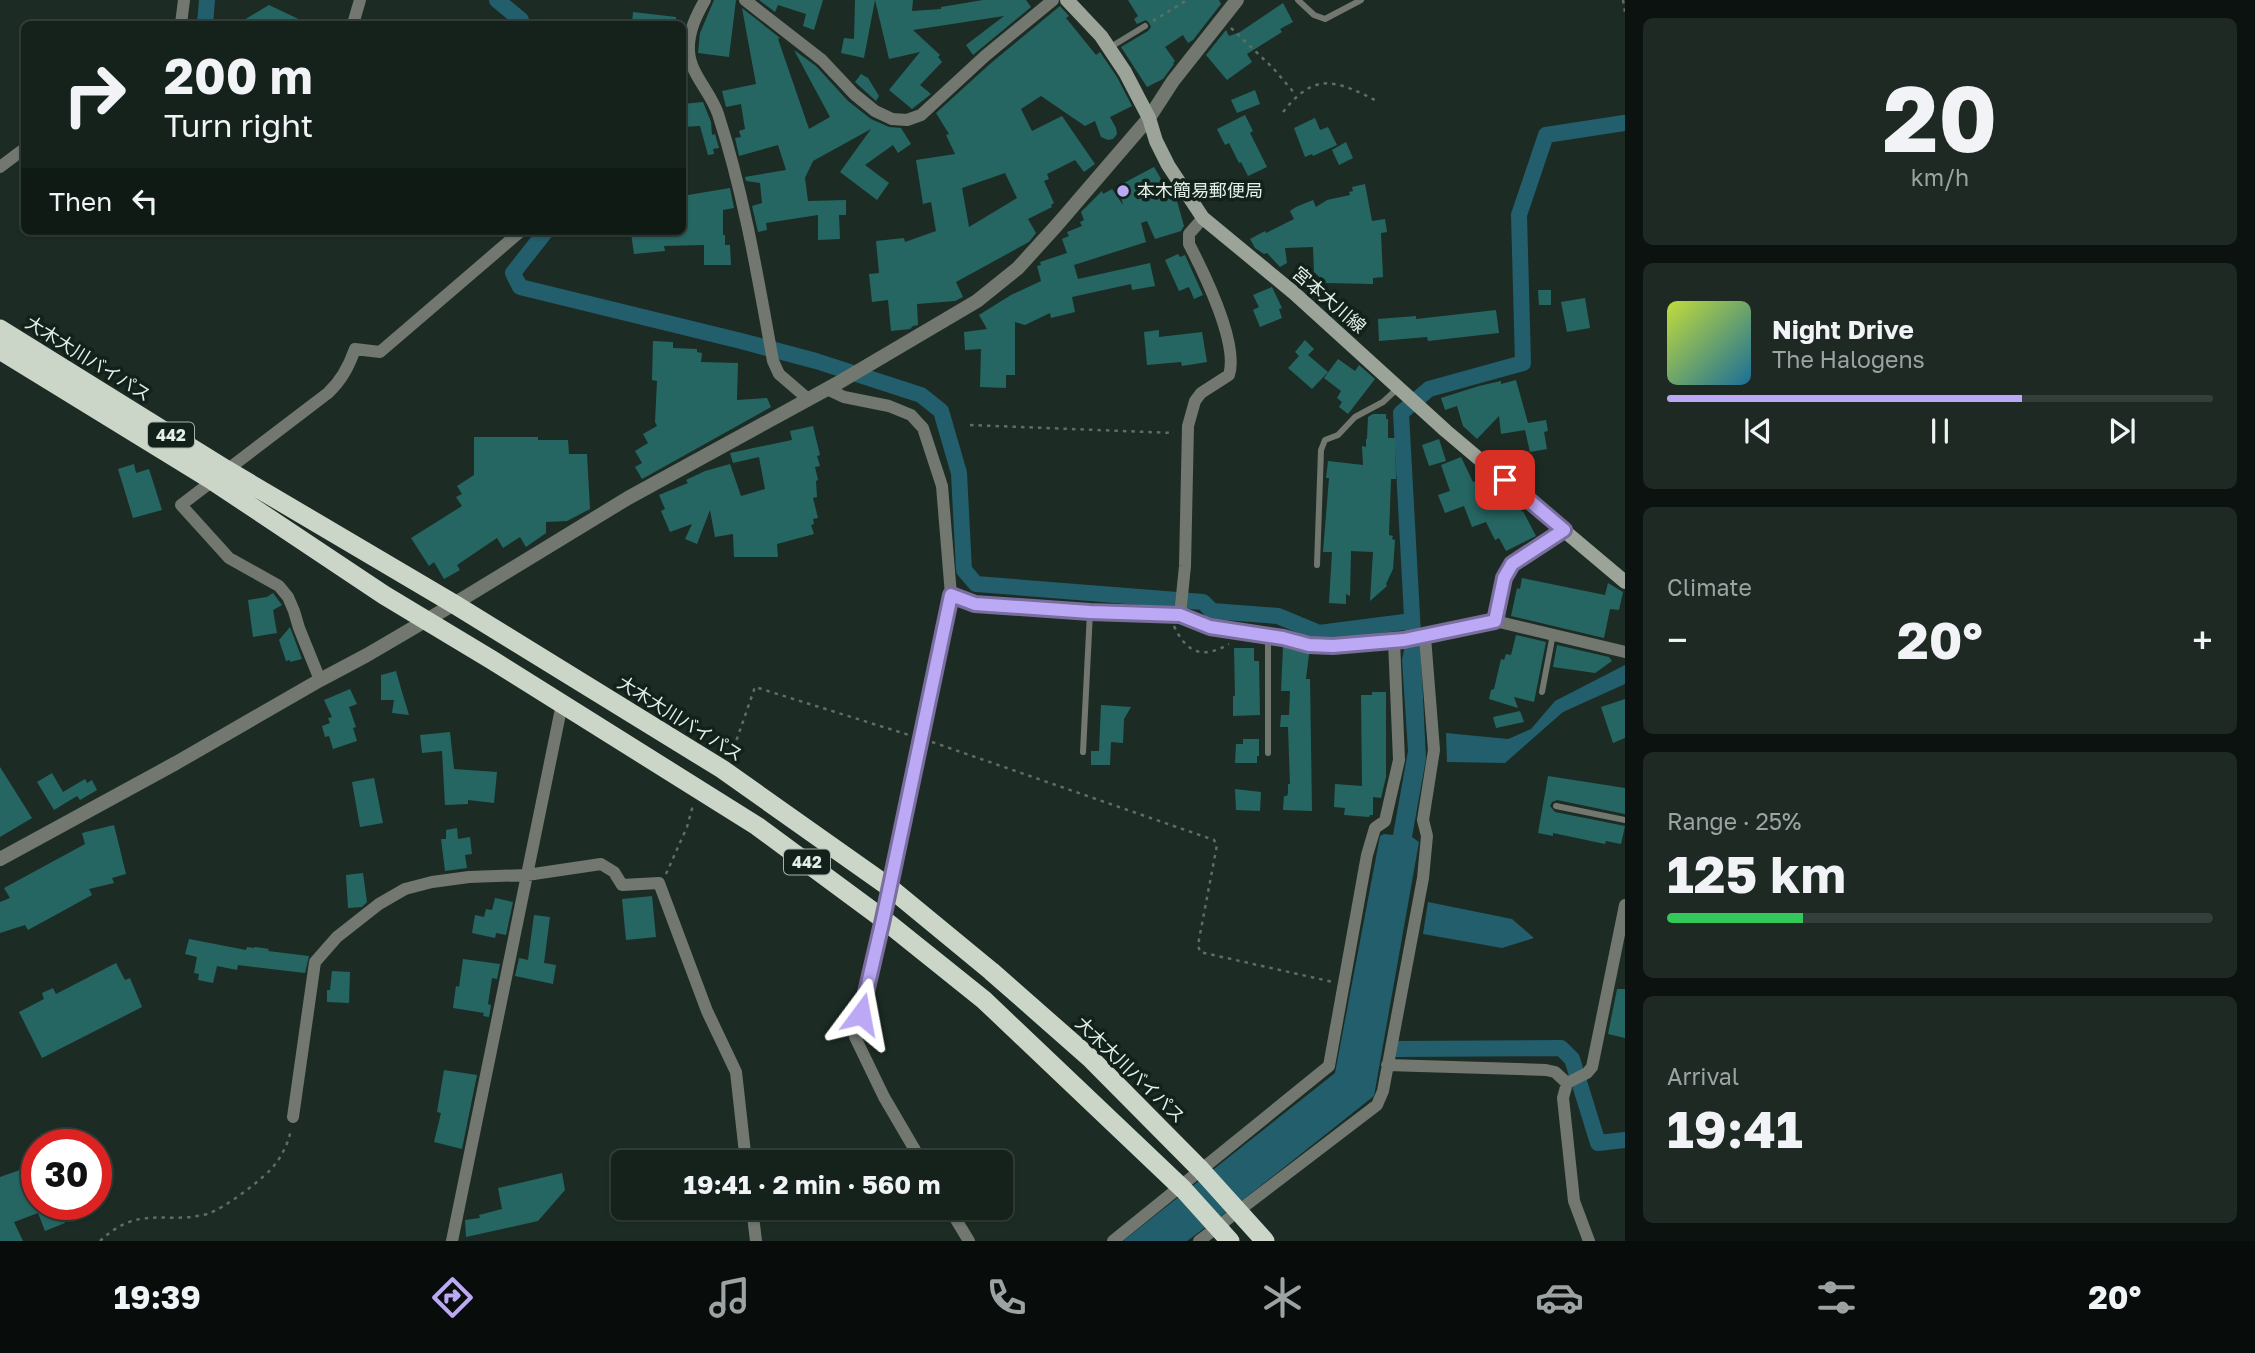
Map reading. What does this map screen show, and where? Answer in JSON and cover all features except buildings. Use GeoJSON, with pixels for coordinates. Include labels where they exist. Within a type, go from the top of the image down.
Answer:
{"type":"FeatureCollection","features":[{"type":"Feature","properties":{"kind":"highway","name":"大木大川バイパス"},"geometry":{"type":"LineString","coordinates":[[0,329],[220,475],[330,560],[384,596],[757,826],[883,919],[984,1000],[1182,1189],[1221,1230]]}},
{"type":"Feature","properties":{"kind":"highway","name":"大木大川バイパス"},"geometry":{"type":"LineString","coordinates":[[0,350],[220,475],[344,538],[722,769],[889,887],[992,971],[1090,1058],[1203,1172],[1265,1241]]}},
{"type":"Feature","properties":{"kind":"main road","name":"宮本大川線"},"geometry":{"type":"LineString","coordinates":[[1067,0],[1093,27],[1125,72],[1149,118],[1156,141],[1168,165],[1203,218],[1294,293],[1398,387],[1625,582]]}},
{"type":"Feature","properties":{"kind":"street"},"geometry":{"type":"LineString","coordinates":[[181,21],[184,0]]}},
{"type":"Feature","properties":{"kind":"street"},"geometry":{"type":"LineString","coordinates":[[354,21],[360,0]]}},
{"type":"Feature","properties":{"kind":"street"},"geometry":{"type":"LineString","coordinates":[[705,0],[694,19],[689,53],[693,68],[718,111],[730,152],[774,361],[779,374],[808,399]]}},
{"type":"Feature","properties":{"kind":"street"},"geometry":{"type":"LineString","coordinates":[[745,0],[822,60],[854,94],[875,111],[892,119],[907,120],[921,115],[985,56],[1053,0]]}},
{"type":"Feature","properties":{"kind":"street"},"geometry":{"type":"LineString","coordinates":[[0,859],[176,764],[454,604],[628,498],[832,386],[1000,285],[1034,251],[1149,118],[1173,81],[1237,0]]}},
{"type":"Feature","properties":{"kind":"street"},"geometry":{"type":"LineString","coordinates":[[0,167],[21,151]]}},
{"type":"Feature","properties":{"kind":"street"},"geometry":{"type":"LineString","coordinates":[[1177,612],[1183,589],[1188,434],[1195,401],[1201,393],[1229,375],[1232,367],[1231,348],[1223,322],[1189,244],[1189,234],[1203,218]]}},
{"type":"Feature","properties":{"kind":"street"},"geometry":{"type":"LineString","coordinates":[[320,680],[288,597],[279,586],[229,558],[181,505],[337,384],[349,366],[355,349],[380,352],[516,235]]}},
{"type":"Feature","properties":{"kind":"street"},"geometry":{"type":"LineString","coordinates":[[832,386],[844,397],[889,406],[911,415],[923,428],[942,486],[951,595],[883,919],[855,1037],[884,1097],[915,1150]]}},
{"type":"Feature","properties":{"kind":"street"},"geometry":{"type":"LineString","coordinates":[[1495,621],[1504,578],[1512,564],[1564,530]]}},
{"type":"Feature","properties":{"kind":"street"},"geometry":{"type":"LineString","coordinates":[[951,595],[975,604],[1090,612],[1177,612],[1210,627],[1268,635],[1309,645],[1333,646],[1399,640],[1495,621],[1625,653]]}},
{"type":"Feature","properties":{"kind":"street"},"geometry":{"type":"LineString","coordinates":[[1199,1241],[1221,1230],[1238,1209],[1377,1105],[1383,1091],[1423,878],[1427,836],[1423,820],[1434,750],[1422,637]]}},
{"type":"Feature","properties":{"kind":"street"},"geometry":{"type":"LineString","coordinates":[[1113,1241],[1203,1172],[1329,1066],[1367,855],[1375,828],[1385,821],[1399,760],[1399,640]]}},
{"type":"Feature","properties":{"kind":"street"},"geometry":{"type":"LineString","coordinates":[[452,1241],[562,704]]}},
{"type":"Feature","properties":{"kind":"street"},"geometry":{"type":"LineString","coordinates":[[293,1117],[315,962],[321,952],[337,937],[379,904],[405,889],[469,877],[527,875],[601,864],[614,872],[622,885],[659,883],[707,1011],[736,1072],[745,1150]]}},
{"type":"Feature","properties":{"kind":"street"},"geometry":{"type":"LineString","coordinates":[[1589,1241],[1574,1201],[1563,1098],[1577,1079],[1592,1067],[1625,905]]}},
{"type":"Feature","properties":{"kind":"street"},"geometry":{"type":"LineString","coordinates":[[1387,1065],[1546,1070],[1577,1079]]}},
{"type":"Feature","properties":{"kind":"street"},"geometry":{"type":"LineString","coordinates":[[753,1220],[756,1241]]}},
{"type":"Feature","properties":{"kind":"street"},"geometry":{"type":"LineString","coordinates":[[956,1220],[969,1241]]}},
{"type":"Feature","properties":{"kind":"lane"},"geometry":{"type":"LineString","coordinates":[[1298,0],[1314,15],[1325,19],[1361,0]]}},
{"type":"Feature","properties":{"kind":"lane"},"geometry":{"type":"LineString","coordinates":[[1109,48],[1145,26]]}},
{"type":"Feature","properties":{"kind":"lane"},"geometry":{"type":"LineString","coordinates":[[1317,565],[1321,450],[1325,440],[1338,435],[1355,417],[1382,402],[1398,387]]}},
{"type":"Feature","properties":{"kind":"lane"},"geometry":{"type":"LineString","coordinates":[[1083,752],[1090,612]]}},
{"type":"Feature","properties":{"kind":"lane"},"geometry":{"type":"LineString","coordinates":[[1542,692],[1553,634]]}},
{"type":"Feature","properties":{"kind":"lane"},"geometry":{"type":"LineString","coordinates":[[1268,635],[1268,753]]}},
{"type":"Feature","properties":{"kind":"lane"},"geometry":{"type":"LineString","coordinates":[[1556,806],[1625,820]]}},
{"type":"Feature","properties":{"kind":"path"},"geometry":{"type":"LineString","coordinates":[[1145,26],[1187,0]]}},
{"type":"Feature","properties":{"kind":"path"},"geometry":{"type":"LineString","coordinates":[[1623,0],[1625,12]]}},
{"type":"Feature","properties":{"kind":"path"},"geometry":{"type":"LineString","coordinates":[[1221,18],[1273,68],[1296,95]]}},
{"type":"Feature","properties":{"kind":"path"},"geometry":{"type":"LineString","coordinates":[[1283,112],[1296,95],[1323,83],[1340,84],[1379,102]]}},
{"type":"Feature","properties":{"kind":"path"},"geometry":{"type":"LineString","coordinates":[[970,425],[1188,434]]}},
{"type":"Feature","properties":{"kind":"path"},"geometry":{"type":"LineString","coordinates":[[1177,612],[1181,641],[1198,653],[1215,652],[1229,644],[1241,631]]}},
{"type":"Feature","properties":{"kind":"path"},"geometry":{"type":"LineString","coordinates":[[722,769],[733,754],[755,687],[922,739],[1214,840],[1217,845],[1198,945],[1199,952],[1343,984]]}},
{"type":"Feature","properties":{"kind":"path"},"geometry":{"type":"LineString","coordinates":[[659,883],[669,869],[695,800],[704,791]]}},
{"type":"Feature","properties":{"kind":"path"},"geometry":{"type":"LineString","coordinates":[[100,1241],[108,1233],[133,1220],[157,1216],[190,1217],[209,1214],[225,1206],[275,1166],[290,1137],[293,1117]]}},
{"type":"Feature","properties":{"kind":"water"},"geometry":{"type":"Polygon","coordinates":[[[1416,643],[1421,656],[1426,759],[1412,837],[1419,842],[1374,1096],[1187,1241],[1123,1241],[1335,1073],[1380,836],[1393,835],[1408,751],[1402,660],[1405,645],[1416,643]]]}},
{"type":"Feature","properties":{"kind":"water"},"geometry":{"type":"Polygon","coordinates":[[[1625,665],[1625,684],[1563,712],[1505,763],[1447,762],[1446,733],[1508,739],[1531,729],[1555,701],[1625,665]]]}},
{"type":"Feature","properties":{"kind":"water"},"geometry":{"type":"Polygon","coordinates":[[[1428,902],[1512,919],[1534,938],[1502,948],[1423,934],[1428,902]]]}},
{"type":"Feature","properties":{"kind":"waterway"},"geometry":{"type":"LineString","coordinates":[[205,21],[207,0]]}},
{"type":"Feature","properties":{"kind":"waterway"},"geometry":{"type":"LineString","coordinates":[[497,0],[521,21]]}},
{"type":"Feature","properties":{"kind":"waterway"},"geometry":{"type":"LineString","coordinates":[[1414,653],[1401,413],[1429,389],[1523,363],[1519,215],[1546,135],[1624,123]]}},
{"type":"Feature","properties":{"kind":"waterway"},"geometry":{"type":"LineString","coordinates":[[543,235],[513,273],[520,287],[816,361],[921,395],[941,411],[959,473],[964,570],[976,584],[1203,602],[1212,611],[1278,616],[1319,633],[1412,621]]}},
{"type":"Feature","properties":{"kind":"waterway"},"geometry":{"type":"LineString","coordinates":[[1397,1049],[1561,1048],[1572,1059],[1598,1143],[1625,1140]]}},
{"type":"Feature","properties":{"kind":"place","name":"本木簡易郵便局"},"geometry":{"type":"Point","coordinates":[1123,191]}},
{"type":"Feature","properties":{"kind":"route"},"geometry":{"type":"LineString","coordinates":[[861,1014],[951,595],[975,604],[1180,615],[1210,627],[1283,638],[1309,645],[1386,642],[1424,636],[1495,621],[1504,578],[1512,564],[1564,530],[1505,480]]}}]}
